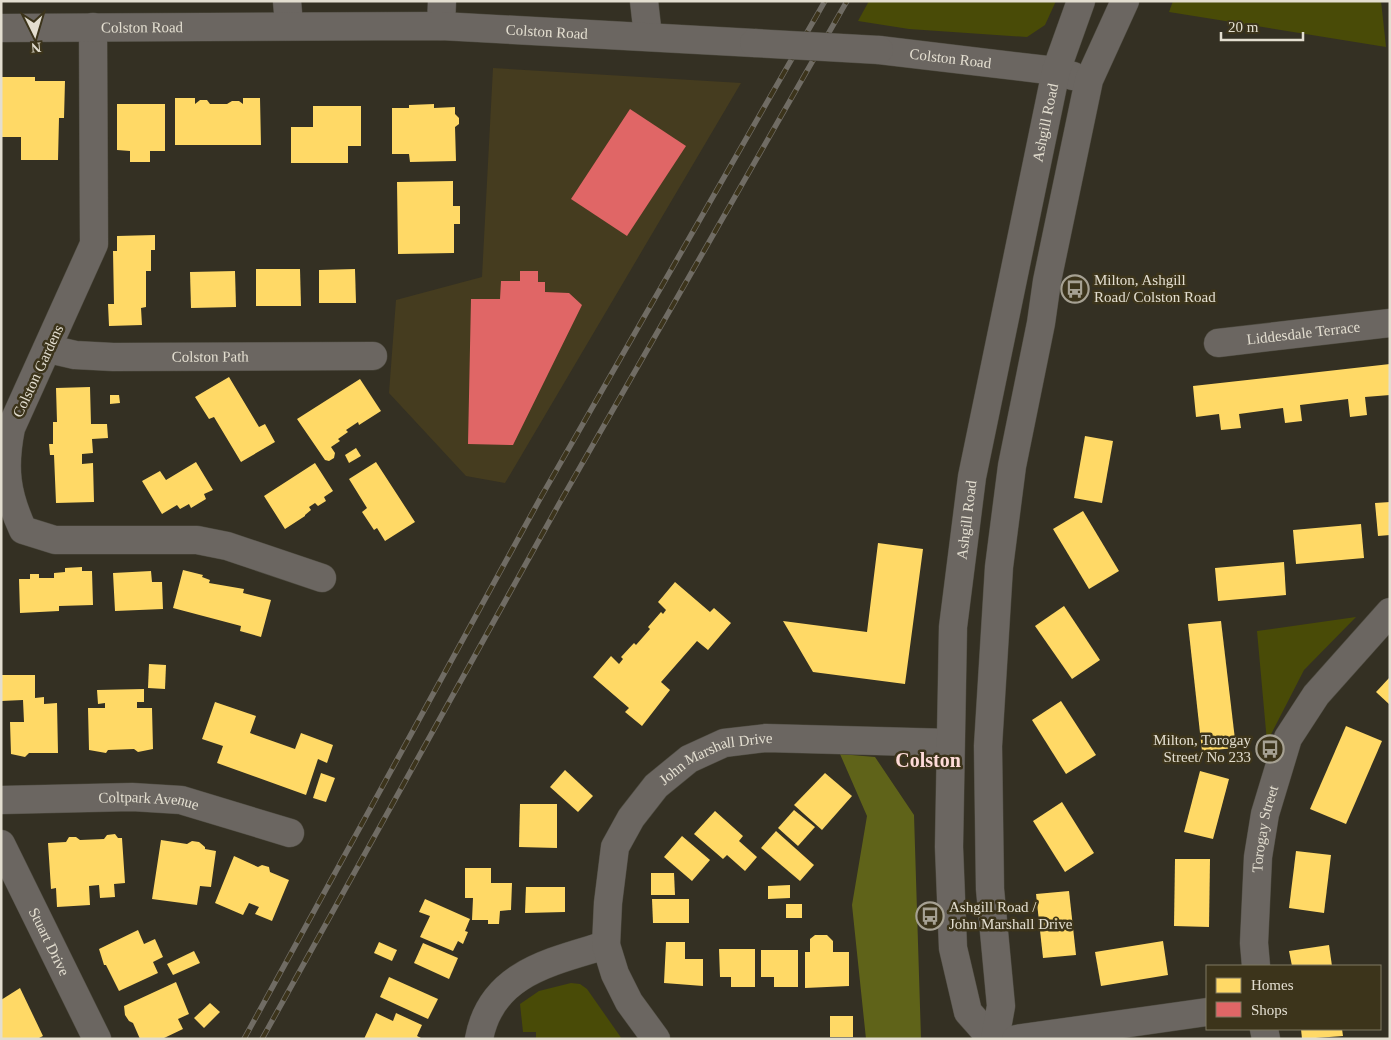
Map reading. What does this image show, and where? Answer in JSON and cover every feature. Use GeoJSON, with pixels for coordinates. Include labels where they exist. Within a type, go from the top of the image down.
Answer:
{"type":"FeatureCollection","features":[{"type":"Feature","properties":{"kind":"street"},"geometry":{"type":"LineString","coordinates":[[644,1],[648,36]]}},
{"type":"Feature","properties":{"kind":"street","name":"Ashgill Road"},"geometry":{"type":"LineString","coordinates":[[994,1039],[968,1012],[953,948],[949,847],[954,627],[972,477],[1056,71],[1081,1]]}},
{"type":"Feature","properties":{"kind":"street","name":"Ashgill Road"},"geometry":{"type":"LineString","coordinates":[[994,1039],[1001,1006],[990,889],[988,746],[999,567],[1012,466],[1042,323],[1047,281],[1089,80],[1125,1]]}},
{"type":"Feature","properties":{"kind":"street","name":"Colston Road"},"geometry":{"type":"LineString","coordinates":[[1,28],[92,27],[288,13],[442,14],[648,36],[880,50],[1056,71],[1089,80]]}},
{"type":"Feature","properties":{"kind":"street","name":"Colston Gardens"},"geometry":{"type":"LineString","coordinates":[[92,27],[94,244],[49,349],[11,428],[6,453],[6,478],[12,506],[24,530],[55,540],[197,540],[227,546],[322,578]]}},
{"type":"Feature","properties":{"kind":"street","name":"Liddesdale Terrace"},"geometry":{"type":"LineString","coordinates":[[1218,343],[1390,323]]}},
{"type":"Feature","properties":{"kind":"street","name":"Colston Path"},"geometry":{"type":"LineString","coordinates":[[49,349],[75,355],[113,357],[373,356]]}},
{"type":"Feature","properties":{"kind":"street","name":"Torogay Street"},"geometry":{"type":"LineString","coordinates":[[1256,965],[1254,943],[1258,857],[1265,814],[1288,738],[1316,695],[1390,612]]}},
{"type":"Feature","properties":{"kind":"street","name":"John Marshall Drive"},"geometry":{"type":"LineString","coordinates":[[656,1039],[629,1002],[615,974],[606,945],[608,903],[615,847],[631,818],[656,786],[689,759],[724,743],[766,738],[950,743]]}},
{"type":"Feature","properties":{"kind":"street","name":"Coltpark Avenue"},"geometry":{"type":"LineString","coordinates":[[1,800],[132,797],[181,800],[290,833]]}},
{"type":"Feature","properties":{"kind":"street","name":"Stuart Drive"},"geometry":{"type":"LineString","coordinates":[[1,844],[7,872],[97,1039]]}},
{"type":"Feature","properties":{"kind":"street"},"geometry":{"type":"LineString","coordinates":[[479,1039],[492,1003],[513,980],[538,966],[606,945]]}},
{"type":"Feature","properties":{"kind":"street"},"geometry":{"type":"LineString","coordinates":[[1016,1039],[1206,1012]]}},
{"type":"Feature","properties":{"kind":"shaded area"},"geometry":{"type":"Polygon","coordinates":[[[869,1],[1056,1],[1045,25],[1027,37],[909,29],[858,21],[869,1]]]}},
{"type":"Feature","properties":{"kind":"shaded area"},"geometry":{"type":"Polygon","coordinates":[[[1173,1],[1381,1],[1386,47],[1169,12],[1173,1]]]}},
{"type":"Feature","properties":{"kind":"shaded area"},"geometry":{"type":"Polygon","coordinates":[[[493,68],[741,83],[505,483],[466,476],[389,393],[396,300],[482,277],[493,68]]]}},
{"type":"Feature","properties":{"kind":"shaded area"},"geometry":{"type":"Polygon","coordinates":[[[1356,617],[1304,670],[1267,742],[1257,631],[1356,617]]]}},
{"type":"Feature","properties":{"kind":"shaded area"},"geometry":{"type":"Polygon","coordinates":[[[840,754],[875,757],[914,815],[921,1039],[866,1039],[852,905],[867,816],[840,754]]]}},
{"type":"Feature","properties":{"kind":"shaded area"},"geometry":{"type":"Polygon","coordinates":[[[571,983],[580,984],[587,989],[622,1039],[536,1039],[536,1032],[523,1032],[520,1004],[539,991],[571,983]]]}},
{"type":"Feature","properties":{"kind":"building: Homes"},"geometry":{"type":"Polygon","coordinates":[[[1,77],[35,77],[35,81],[65,81],[64,118],[59,118],[58,160],[21,160],[21,137],[1,137],[1,77]]]}},
{"type":"Feature","properties":{"kind":"building: Homes"},"geometry":{"type":"Polygon","coordinates":[[[175,98],[195,98],[195,104],[200,100],[207,100],[210,104],[227,104],[232,101],[239,101],[243,104],[243,98],[260,98],[261,145],[175,145],[175,98]]]}},
{"type":"Feature","properties":{"kind":"building: Homes"},"geometry":{"type":"Polygon","coordinates":[[[117,104],[165,104],[165,151],[150,151],[150,162],[130,162],[130,151],[117,150],[117,104]]]}},
{"type":"Feature","properties":{"kind":"building: Homes"},"geometry":{"type":"Polygon","coordinates":[[[434,104],[434,108],[455,107],[455,114],[459,118],[459,124],[455,127],[456,161],[410,162],[409,154],[392,154],[392,108],[409,108],[409,105],[434,104]]]}},
{"type":"Feature","properties":{"kind":"building: Homes"},"geometry":{"type":"Polygon","coordinates":[[[313,106],[361,106],[361,146],[348,146],[348,163],[291,163],[291,127],[313,127],[313,106]]]}},
{"type":"Feature","properties":{"kind":"building: Homes"},"geometry":{"type":"Polygon","coordinates":[[[453,181],[453,206],[460,206],[460,224],[454,224],[454,253],[398,254],[397,182],[453,181]]]}},
{"type":"Feature","properties":{"kind":"building: Homes"},"geometry":{"type":"Polygon","coordinates":[[[155,235],[155,250],[151,250],[151,271],[146,271],[146,307],[141,308],[142,325],[109,326],[108,304],[114,304],[113,251],[117,251],[117,236],[155,235]]]}},
{"type":"Feature","properties":{"kind":"building: Homes"},"geometry":{"type":"Polygon","coordinates":[[[256,269],[300,269],[301,306],[256,306],[256,269]]]}},
{"type":"Feature","properties":{"kind":"building: Homes"},"geometry":{"type":"Polygon","coordinates":[[[355,269],[356,303],[319,303],[319,270],[355,269]]]}},
{"type":"Feature","properties":{"kind":"building: Homes"},"geometry":{"type":"Polygon","coordinates":[[[235,271],[236,307],[191,308],[190,272],[235,271]]]}},
{"type":"Feature","properties":{"kind":"building: Homes"},"geometry":{"type":"Polygon","coordinates":[[[1390,364],[1390,395],[1365,397],[1367,415],[1350,417],[1348,399],[1300,405],[1302,421],[1285,423],[1283,408],[1239,414],[1241,428],[1221,430],[1219,414],[1196,417],[1193,386],[1390,364]]]}},
{"type":"Feature","properties":{"kind":"building: Homes"},"geometry":{"type":"Polygon","coordinates":[[[229,377],[259,427],[265,424],[275,442],[241,462],[214,417],[209,419],[195,397],[229,377]]]}},
{"type":"Feature","properties":{"kind":"building: Homes"},"geometry":{"type":"Polygon","coordinates":[[[360,379],[381,411],[359,425],[358,422],[346,430],[348,432],[331,447],[335,453],[334,458],[329,461],[325,460],[297,419],[360,379]]]}},
{"type":"Feature","properties":{"kind":"building: Homes"},"geometry":{"type":"Polygon","coordinates":[[[90,387],[91,424],[107,424],[108,438],[92,439],[93,453],[82,454],[82,464],[93,463],[94,502],[56,503],[54,455],[50,455],[49,444],[53,444],[53,422],[57,422],[56,388],[90,387]]]}},
{"type":"Feature","properties":{"kind":"building: Homes"},"geometry":{"type":"Polygon","coordinates":[[[110,395],[119,395],[120,403],[110,404],[110,395]]]}},
{"type":"Feature","properties":{"kind":"building: Homes"},"geometry":{"type":"Polygon","coordinates":[[[1085,436],[1113,441],[1102,503],[1074,498],[1085,436]]]}},
{"type":"Feature","properties":{"kind":"building: Homes"},"geometry":{"type":"Polygon","coordinates":[[[356,448],[361,456],[349,463],[345,455],[356,448]]]}},
{"type":"Feature","properties":{"kind":"building: Homes"},"geometry":{"type":"Polygon","coordinates":[[[196,462],[213,490],[204,494],[206,499],[191,508],[189,504],[180,509],[177,505],[162,514],[142,481],[160,471],[166,480],[196,462]]]}},
{"type":"Feature","properties":{"kind":"building: Homes"},"geometry":{"type":"Polygon","coordinates":[[[376,462],[415,522],[385,541],[377,528],[374,530],[362,512],[367,508],[349,479],[376,462]]]}},
{"type":"Feature","properties":{"kind":"building: Homes"},"geometry":{"type":"Polygon","coordinates":[[[315,463],[333,491],[324,497],[326,501],[318,506],[315,503],[309,507],[311,510],[305,516],[285,529],[264,496],[315,463]]]}},
{"type":"Feature","properties":{"kind":"building: Homes"},"geometry":{"type":"Polygon","coordinates":[[[1390,502],[1390,535],[1378,536],[1375,503],[1390,502]]]}},
{"type":"Feature","properties":{"kind":"building: Homes"},"geometry":{"type":"Polygon","coordinates":[[[1083,511],[1119,571],[1089,589],[1053,529],[1083,511]]]}},
{"type":"Feature","properties":{"kind":"building: Homes"},"geometry":{"type":"Polygon","coordinates":[[[1361,524],[1364,558],[1296,564],[1293,530],[1361,524]]]}},
{"type":"Feature","properties":{"kind":"building: Homes"},"geometry":{"type":"Polygon","coordinates":[[[878,543],[923,549],[905,684],[813,672],[783,621],[867,632],[878,543]]]}},
{"type":"Feature","properties":{"kind":"building: Homes"},"geometry":{"type":"Polygon","coordinates":[[[1284,562],[1286,595],[1218,601],[1215,568],[1284,562]]]}},
{"type":"Feature","properties":{"kind":"building: Homes"},"geometry":{"type":"Polygon","coordinates":[[[82,567],[82,571],[92,571],[93,605],[59,606],[59,611],[20,613],[19,579],[30,579],[30,574],[39,574],[39,578],[54,578],[54,573],[65,572],[65,568],[82,567]]]}},
{"type":"Feature","properties":{"kind":"building: Homes"},"geometry":{"type":"Polygon","coordinates":[[[183,570],[203,575],[202,577],[210,580],[209,583],[244,589],[243,593],[271,600],[261,637],[240,631],[241,626],[173,608],[183,570]]]}},
{"type":"Feature","properties":{"kind":"building: Homes"},"geometry":{"type":"Polygon","coordinates":[[[151,571],[152,582],[162,582],[163,609],[115,611],[113,573],[151,571]]]}},
{"type":"Feature","properties":{"kind":"building: Homes"},"geometry":{"type":"Polygon","coordinates":[[[675,582],[710,612],[714,608],[731,623],[708,650],[697,641],[661,682],[670,690],[642,726],[625,712],[629,708],[593,677],[611,656],[619,664],[623,659],[621,657],[634,643],[636,645],[661,612],[663,614],[666,610],[658,602],[675,582]]]}},
{"type":"Feature","properties":{"kind":"building: Homes"},"geometry":{"type":"Polygon","coordinates":[[[1064,606],[1100,660],[1072,679],[1035,626],[1064,606]]]}},
{"type":"Feature","properties":{"kind":"building: Homes"},"geometry":{"type":"Polygon","coordinates":[[[1221,621],[1236,748],[1202,751],[1188,624],[1221,621]]]}},
{"type":"Feature","properties":{"kind":"building: Homes"},"geometry":{"type":"Polygon","coordinates":[[[149,664],[166,665],[165,689],[148,688],[149,664]]]}},
{"type":"Feature","properties":{"kind":"building: Homes"},"geometry":{"type":"Polygon","coordinates":[[[1,675],[35,675],[35,698],[44,697],[44,704],[57,703],[58,753],[29,753],[25,757],[11,754],[10,722],[24,722],[23,700],[1,701],[1,675]]]}},
{"type":"Feature","properties":{"kind":"building: Homes"},"geometry":{"type":"Polygon","coordinates":[[[1390,677],[1390,705],[1376,692],[1390,677]]]}},
{"type":"Feature","properties":{"kind":"building: Homes"},"geometry":{"type":"Polygon","coordinates":[[[144,689],[144,702],[137,702],[137,708],[152,708],[153,749],[138,752],[134,749],[108,750],[106,753],[89,750],[88,708],[105,708],[105,703],[98,704],[97,690],[144,689]]]}},
{"type":"Feature","properties":{"kind":"building: Homes"},"geometry":{"type":"Polygon","coordinates":[[[1061,701],[1096,755],[1066,774],[1032,720],[1061,701]]]}},
{"type":"Feature","properties":{"kind":"building: Homes"},"geometry":{"type":"Polygon","coordinates":[[[215,702],[256,716],[250,733],[295,749],[301,733],[333,745],[327,763],[318,759],[306,795],[217,763],[223,746],[202,739],[215,702]]]}},
{"type":"Feature","properties":{"kind":"building: Homes"},"geometry":{"type":"Polygon","coordinates":[[[1346,726],[1382,741],[1346,824],[1310,809],[1346,726]]]}},
{"type":"Feature","properties":{"kind":"building: Homes"},"geometry":{"type":"Polygon","coordinates":[[[565,770],[593,796],[578,812],[550,787],[565,770]]]}},
{"type":"Feature","properties":{"kind":"building: Homes"},"geometry":{"type":"Polygon","coordinates":[[[1200,771],[1229,779],[1213,839],[1184,832],[1200,771]]]}},
{"type":"Feature","properties":{"kind":"building: Homes"},"geometry":{"type":"Polygon","coordinates":[[[321,773],[335,778],[326,802],[313,798],[321,773]]]}},
{"type":"Feature","properties":{"kind":"building: Homes"},"geometry":{"type":"Polygon","coordinates":[[[825,773],[852,796],[822,830],[794,805],[825,773]]]}},
{"type":"Feature","properties":{"kind":"building: Homes"},"geometry":{"type":"Polygon","coordinates":[[[1062,802],[1094,853],[1065,872],[1033,821],[1062,802]]]}},
{"type":"Feature","properties":{"kind":"building: Homes"},"geometry":{"type":"Polygon","coordinates":[[[520,804],[557,804],[557,848],[519,847],[520,804]]]}},
{"type":"Feature","properties":{"kind":"building: Homes"},"geometry":{"type":"Polygon","coordinates":[[[794,810],[815,827],[798,846],[778,828],[794,810]]]}},
{"type":"Feature","properties":{"kind":"building: Homes"},"geometry":{"type":"Polygon","coordinates":[[[715,811],[743,836],[739,841],[757,857],[745,871],[727,855],[723,859],[694,834],[715,811]]]}},
{"type":"Feature","properties":{"kind":"building: Homes"},"geometry":{"type":"Polygon","coordinates":[[[776,831],[814,865],[800,881],[761,848],[776,831]]]}},
{"type":"Feature","properties":{"kind":"building: Homes"},"geometry":{"type":"Polygon","coordinates":[[[115,834],[118,838],[122,838],[125,883],[114,884],[115,897],[100,898],[99,885],[89,886],[90,905],[57,907],[56,888],[51,889],[48,843],[66,842],[69,837],[76,837],[80,840],[104,839],[107,835],[115,834]]]}},
{"type":"Feature","properties":{"kind":"building: Homes"},"geometry":{"type":"Polygon","coordinates":[[[682,836],[710,860],[692,881],[664,857],[682,836]]]}},
{"type":"Feature","properties":{"kind":"building: Homes"},"geometry":{"type":"Polygon","coordinates":[[[161,840],[187,844],[192,841],[199,842],[205,849],[216,851],[211,887],[200,886],[197,905],[152,899],[161,840]]]}},
{"type":"Feature","properties":{"kind":"building: Homes"},"geometry":{"type":"Polygon","coordinates":[[[1296,851],[1331,855],[1324,913],[1289,908],[1296,851]]]}},
{"type":"Feature","properties":{"kind":"building: Homes"},"geometry":{"type":"Polygon","coordinates":[[[234,856],[258,867],[262,865],[269,867],[270,872],[289,880],[272,921],[255,914],[259,907],[249,903],[243,915],[215,903],[234,856]]]}},
{"type":"Feature","properties":{"kind":"building: Homes"},"geometry":{"type":"Polygon","coordinates":[[[1175,859],[1210,859],[1209,927],[1174,926],[1175,859]]]}},
{"type":"Feature","properties":{"kind":"building: Homes"},"geometry":{"type":"Polygon","coordinates":[[[465,868],[491,868],[491,883],[512,883],[511,910],[500,911],[499,924],[488,924],[488,920],[472,920],[473,898],[465,898],[465,868]]]}},
{"type":"Feature","properties":{"kind":"building: Homes"},"geometry":{"type":"Polygon","coordinates":[[[651,873],[674,873],[675,895],[651,895],[651,873]]]}},
{"type":"Feature","properties":{"kind":"building: Homes"},"geometry":{"type":"Polygon","coordinates":[[[790,885],[790,898],[768,899],[768,886],[790,885]]]}},
{"type":"Feature","properties":{"kind":"building: Homes"},"geometry":{"type":"Polygon","coordinates":[[[526,887],[565,887],[565,912],[525,913],[526,887]]]}},
{"type":"Feature","properties":{"kind":"building: Homes"},"geometry":{"type":"Polygon","coordinates":[[[1069,891],[1076,955],[1043,958],[1036,894],[1069,891]]]}},
{"type":"Feature","properties":{"kind":"building: Homes"},"geometry":{"type":"Polygon","coordinates":[[[425,899],[470,919],[465,931],[468,932],[463,944],[458,941],[453,951],[420,937],[430,916],[419,912],[425,899]]]}},
{"type":"Feature","properties":{"kind":"building: Homes"},"geometry":{"type":"Polygon","coordinates":[[[652,899],[689,899],[689,923],[653,923],[652,899]]]}},
{"type":"Feature","properties":{"kind":"building: Homes"},"geometry":{"type":"Polygon","coordinates":[[[786,904],[802,904],[802,918],[786,918],[786,904]]]}},
{"type":"Feature","properties":{"kind":"building: Homes"},"geometry":{"type":"Polygon","coordinates":[[[138,930],[144,944],[155,939],[163,957],[153,962],[158,973],[119,991],[106,965],[104,965],[99,949],[138,930]]]}},
{"type":"Feature","properties":{"kind":"building: Homes"},"geometry":{"type":"Polygon","coordinates":[[[815,935],[827,935],[833,941],[833,952],[849,952],[849,986],[805,988],[805,952],[810,952],[810,939],[815,935]]]}},
{"type":"Feature","properties":{"kind":"building: Homes"},"geometry":{"type":"Polygon","coordinates":[[[1163,941],[1168,975],[1101,986],[1095,952],[1163,941]]]}},
{"type":"Feature","properties":{"kind":"building: Homes"},"geometry":{"type":"Polygon","coordinates":[[[379,942],[397,950],[392,961],[374,953],[379,942]]]}},
{"type":"Feature","properties":{"kind":"building: Homes"},"geometry":{"type":"Polygon","coordinates":[[[666,942],[685,942],[685,959],[703,959],[703,986],[664,983],[666,942]]]}},
{"type":"Feature","properties":{"kind":"building: Homes"},"geometry":{"type":"Polygon","coordinates":[[[423,943],[458,958],[449,979],[414,963],[423,943]]]}},
{"type":"Feature","properties":{"kind":"building: Homes"},"geometry":{"type":"Polygon","coordinates":[[[1329,945],[1332,965],[1292,965],[1289,951],[1329,945]]]}},
{"type":"Feature","properties":{"kind":"building: Homes"},"geometry":{"type":"Polygon","coordinates":[[[719,949],[755,949],[755,987],[731,987],[731,977],[720,977],[719,949]]]}},
{"type":"Feature","properties":{"kind":"building: Homes"},"geometry":{"type":"Polygon","coordinates":[[[761,950],[798,950],[798,987],[774,987],[774,977],[761,977],[761,950]]]}},
{"type":"Feature","properties":{"kind":"building: Homes"},"geometry":{"type":"Polygon","coordinates":[[[194,951],[200,963],[173,975],[167,964],[194,951]]]}},
{"type":"Feature","properties":{"kind":"building: Homes"},"geometry":{"type":"Polygon","coordinates":[[[389,977],[438,999],[428,1019],[380,997],[389,977]]]}},
{"type":"Feature","properties":{"kind":"building: Homes"},"geometry":{"type":"Polygon","coordinates":[[[176,982],[189,1014],[178,1019],[183,1029],[162,1039],[140,1039],[133,1023],[125,1015],[124,1006],[176,982]]]}},
{"type":"Feature","properties":{"kind":"building: Homes"},"geometry":{"type":"Polygon","coordinates":[[[20,988],[43,1036],[37,1039],[1,1039],[1,1000],[20,988]]]}},
{"type":"Feature","properties":{"kind":"building: Homes"},"geometry":{"type":"Polygon","coordinates":[[[210,1003],[220,1012],[204,1028],[194,1018],[210,1003]]]}},
{"type":"Feature","properties":{"kind":"building: Homes"},"geometry":{"type":"Polygon","coordinates":[[[376,1013],[393,1021],[396,1013],[422,1025],[417,1036],[423,1039],[364,1039],[376,1013]]]}},
{"type":"Feature","properties":{"kind":"building: Homes"},"geometry":{"type":"Polygon","coordinates":[[[830,1016],[853,1016],[853,1037],[830,1037],[830,1016]]]}},
{"type":"Feature","properties":{"kind":"building: Homes"},"geometry":{"type":"Polygon","coordinates":[[[1301,1030],[1342,1030],[1343,1036],[1302,1039],[1301,1030]]]}},
{"type":"Feature","properties":{"kind":"building: Shops"},"geometry":{"type":"Polygon","coordinates":[[[630,109],[686,146],[627,236],[571,199],[630,109]]]}},
{"type":"Feature","properties":{"kind":"building: Shops"},"geometry":{"type":"Polygon","coordinates":[[[520,271],[538,271],[538,282],[545,282],[545,292],[569,293],[582,305],[513,445],[468,444],[471,299],[500,299],[501,281],[520,281],[520,271]]]}},
{"type":"Feature","properties":{"kind":"railway"},"geometry":{"type":"LineString","coordinates":[[244,1039],[541,497],[825,1]]}},
{"type":"Feature","properties":{"kind":"railway"},"geometry":{"type":"LineString","coordinates":[[262,1039],[559,504],[847,1]]}},
{"type":"Feature","properties":{"kind":"place","name":"Milton, Ashgill Road/ Colston Road"},"geometry":{"type":"Point","coordinates":[1075,289]}},
{"type":"Feature","properties":{"kind":"place","name":"Milton, Torogay Street/ No 233"},"geometry":{"type":"Point","coordinates":[1270,749]}},
{"type":"Feature","properties":{"kind":"place","name":"Ashgill Road / John Marshall Drive"},"geometry":{"type":"Point","coordinates":[930,916]}},
{"type":"Feature","properties":{"kind":"district","name":"Colston"},"geometry":{"type":"Point","coordinates":[928,760]}}]}
